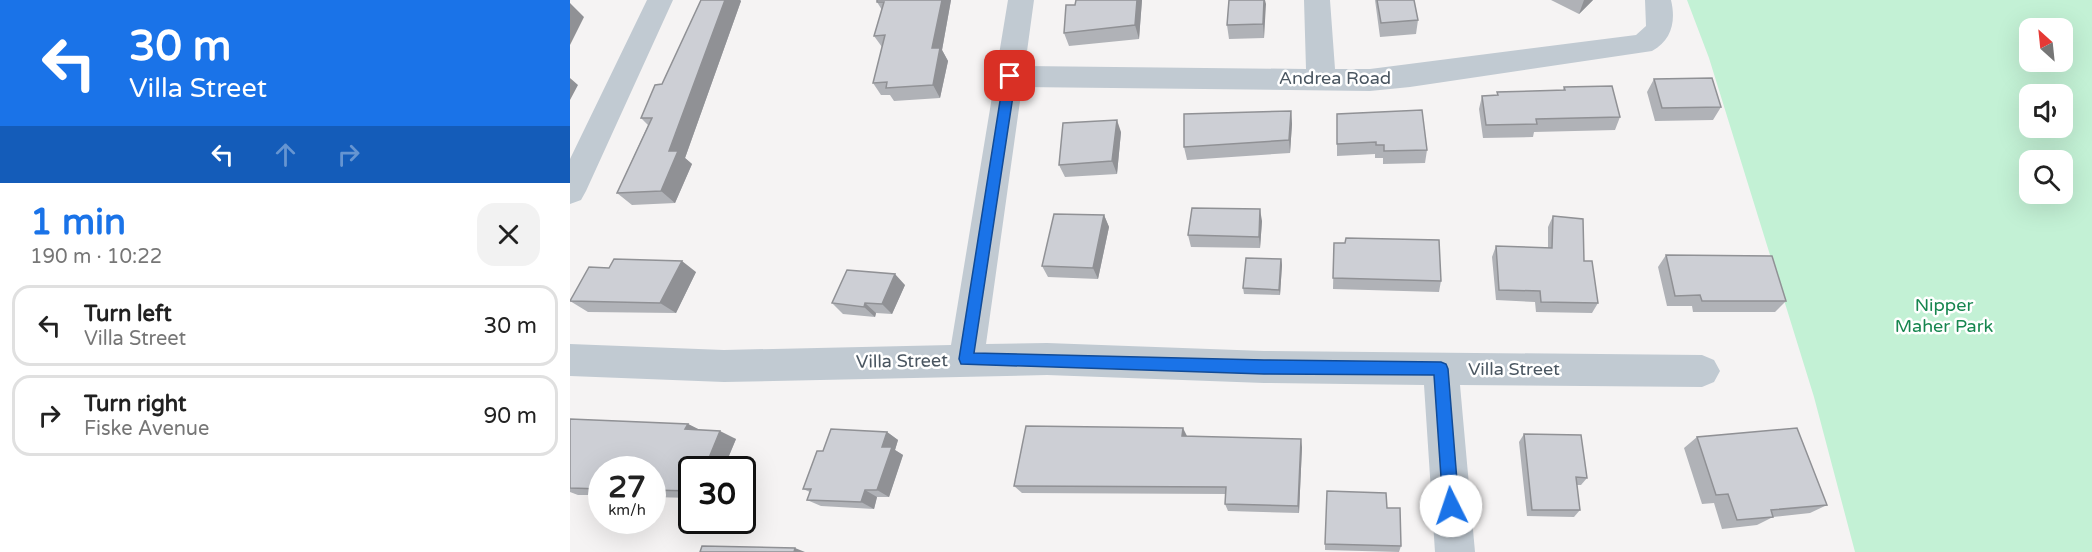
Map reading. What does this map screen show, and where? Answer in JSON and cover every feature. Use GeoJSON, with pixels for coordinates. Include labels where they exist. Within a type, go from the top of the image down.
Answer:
{"type":"FeatureCollection","features":[{"type":"Feature","properties":{"kind":"street"},"geometry":{"type":"LineString","coordinates":[[570,191],[660,0]]}},
{"type":"Feature","properties":{"kind":"street"},"geometry":{"type":"LineString","coordinates":[[966,359],[1021,0]]}},
{"type":"Feature","properties":{"kind":"street"},"geometry":{"type":"LineString","coordinates":[[1317,0],[1322,79]]}},
{"type":"Feature","properties":{"kind":"street","name":"Andrea Road"},"geometry":{"type":"LineString","coordinates":[[1010,76],[1370,80],[1422,75],[1634,46],[1656,36],[1661,21],[1658,0]]}},
{"type":"Feature","properties":{"kind":"street","name":"Villa Street"},"geometry":{"type":"LineString","coordinates":[[570,360],[724,366],[1047,359],[1264,367],[1702,371]]}},
{"type":"Feature","properties":{"kind":"street"},"geometry":{"type":"LineString","coordinates":[[1441,369],[1455,552]]}},
{"type":"Feature","properties":{"kind":"green space","name":"Nipper Maher Park"},"geometry":{"type":"Polygon","coordinates":[[[1687,0],[2092,0],[2092,552],[1855,552],[1814,397],[1709,58],[1687,0]]]}},
{"type":"Feature","properties":{"kind":"building"},"geometry":{"type":"Polygon","coordinates":[[[701,0],[725,0],[669,151],[678,151],[661,191],[617,193],[652,118],[641,118],[655,85],[662,84],[701,0]]]}},
{"type":"Feature","properties":{"kind":"building"},"geometry":{"type":"Polygon","coordinates":[[[877,0],[942,0],[932,48],[940,48],[933,85],[886,88],[887,82],[873,83],[885,35],[874,36],[884,2],[877,2],[877,0]]]}},
{"type":"Feature","properties":{"kind":"building"},"geometry":{"type":"Polygon","coordinates":[[[1076,0],[1137,0],[1135,25],[1064,33],[1066,5],[1075,5],[1076,0]]]}},
{"type":"Feature","properties":{"kind":"building"},"geometry":{"type":"Polygon","coordinates":[[[1229,0],[1264,0],[1263,24],[1227,25],[1229,0]]]}},
{"type":"Feature","properties":{"kind":"building"},"geometry":{"type":"Polygon","coordinates":[[[1377,0],[1414,0],[1418,20],[1381,23],[1377,0]]]}},
{"type":"Feature","properties":{"kind":"building"},"geometry":{"type":"Polygon","coordinates":[[[1712,78],[1721,107],[1662,108],[1654,79],[1712,78]]]}},
{"type":"Feature","properties":{"kind":"building"},"geometry":{"type":"Polygon","coordinates":[[[1612,86],[1620,117],[1536,119],[1537,124],[1486,125],[1482,96],[1498,95],[1497,92],[1612,86]]]}},
{"type":"Feature","properties":{"kind":"building"},"geometry":{"type":"Polygon","coordinates":[[[1422,110],[1427,150],[1384,151],[1384,145],[1376,145],[1376,142],[1337,144],[1337,114],[1422,110]]]}},
{"type":"Feature","properties":{"kind":"building"},"geometry":{"type":"Polygon","coordinates":[[[1291,111],[1289,140],[1184,147],[1184,114],[1291,111]]]}},
{"type":"Feature","properties":{"kind":"building"},"geometry":{"type":"Polygon","coordinates":[[[1117,120],[1112,161],[1059,165],[1063,123],[1117,120]]]}},
{"type":"Feature","properties":{"kind":"building"},"geometry":{"type":"Polygon","coordinates":[[[1192,208],[1260,209],[1259,237],[1188,235],[1192,208]]]}},
{"type":"Feature","properties":{"kind":"building"},"geometry":{"type":"Polygon","coordinates":[[[1054,214],[1104,215],[1093,268],[1042,266],[1054,214]]]}},
{"type":"Feature","properties":{"kind":"building"},"geometry":{"type":"Polygon","coordinates":[[[1553,216],[1583,219],[1584,261],[1592,261],[1598,303],[1541,302],[1540,291],[1499,290],[1496,246],[1552,248],[1553,216]]]}},
{"type":"Feature","properties":{"kind":"building"},"geometry":{"type":"Polygon","coordinates":[[[1346,238],[1439,240],[1441,281],[1333,278],[1334,243],[1345,243],[1346,238]]]}},
{"type":"Feature","properties":{"kind":"building"},"geometry":{"type":"Polygon","coordinates":[[[1666,255],[1772,256],[1786,301],[1702,301],[1700,295],[1675,296],[1666,255]]]}},
{"type":"Feature","properties":{"kind":"building"},"geometry":{"type":"Polygon","coordinates":[[[1246,258],[1281,259],[1279,290],[1243,288],[1246,258]]]}},
{"type":"Feature","properties":{"kind":"building"},"geometry":{"type":"Polygon","coordinates":[[[614,259],[682,261],[660,303],[570,301],[589,267],[609,268],[614,259]]]}},
{"type":"Feature","properties":{"kind":"building"},"geometry":{"type":"Polygon","coordinates":[[[847,270],[895,274],[882,304],[865,303],[864,307],[832,303],[847,270]]]}},
{"type":"Feature","properties":{"kind":"building"},"geometry":{"type":"Polygon","coordinates":[[[570,419],[688,424],[685,429],[720,431],[710,456],[678,456],[678,491],[666,490],[666,456],[588,456],[588,489],[570,488],[570,419]]]}},
{"type":"Feature","properties":{"kind":"building"},"geometry":{"type":"Polygon","coordinates":[[[1026,426],[1183,428],[1182,436],[1301,439],[1298,506],[1225,504],[1226,487],[1014,486],[1026,426]]]}},
{"type":"Feature","properties":{"kind":"building"},"geometry":{"type":"Polygon","coordinates":[[[1797,428],[1827,505],[1771,510],[1773,517],[1737,520],[1728,494],[1716,495],[1697,437],[1797,428]]]}},
{"type":"Feature","properties":{"kind":"building"},"geometry":{"type":"Polygon","coordinates":[[[831,429],[887,432],[882,447],[892,447],[877,490],[865,490],[861,502],[807,500],[811,489],[803,489],[817,451],[823,451],[831,429]]]}},
{"type":"Feature","properties":{"kind":"building"},"geometry":{"type":"Polygon","coordinates":[[[1524,434],[1581,435],[1587,478],[1576,477],[1580,510],[1532,510],[1524,434]]]}},
{"type":"Feature","properties":{"kind":"building"},"geometry":{"type":"Polygon","coordinates":[[[1327,491],[1386,493],[1387,508],[1400,508],[1401,546],[1325,544],[1327,491]]]}},
{"type":"Feature","properties":{"kind":"building"},"geometry":{"type":"Polygon","coordinates":[[[702,546],[795,548],[794,552],[700,552],[702,546]]]}},
{"type":"Feature","properties":{"kind":"route"},"geometry":{"type":"LineString","coordinates":[[1010,76],[966,359],[1441,369],[1451,506]]}}]}
